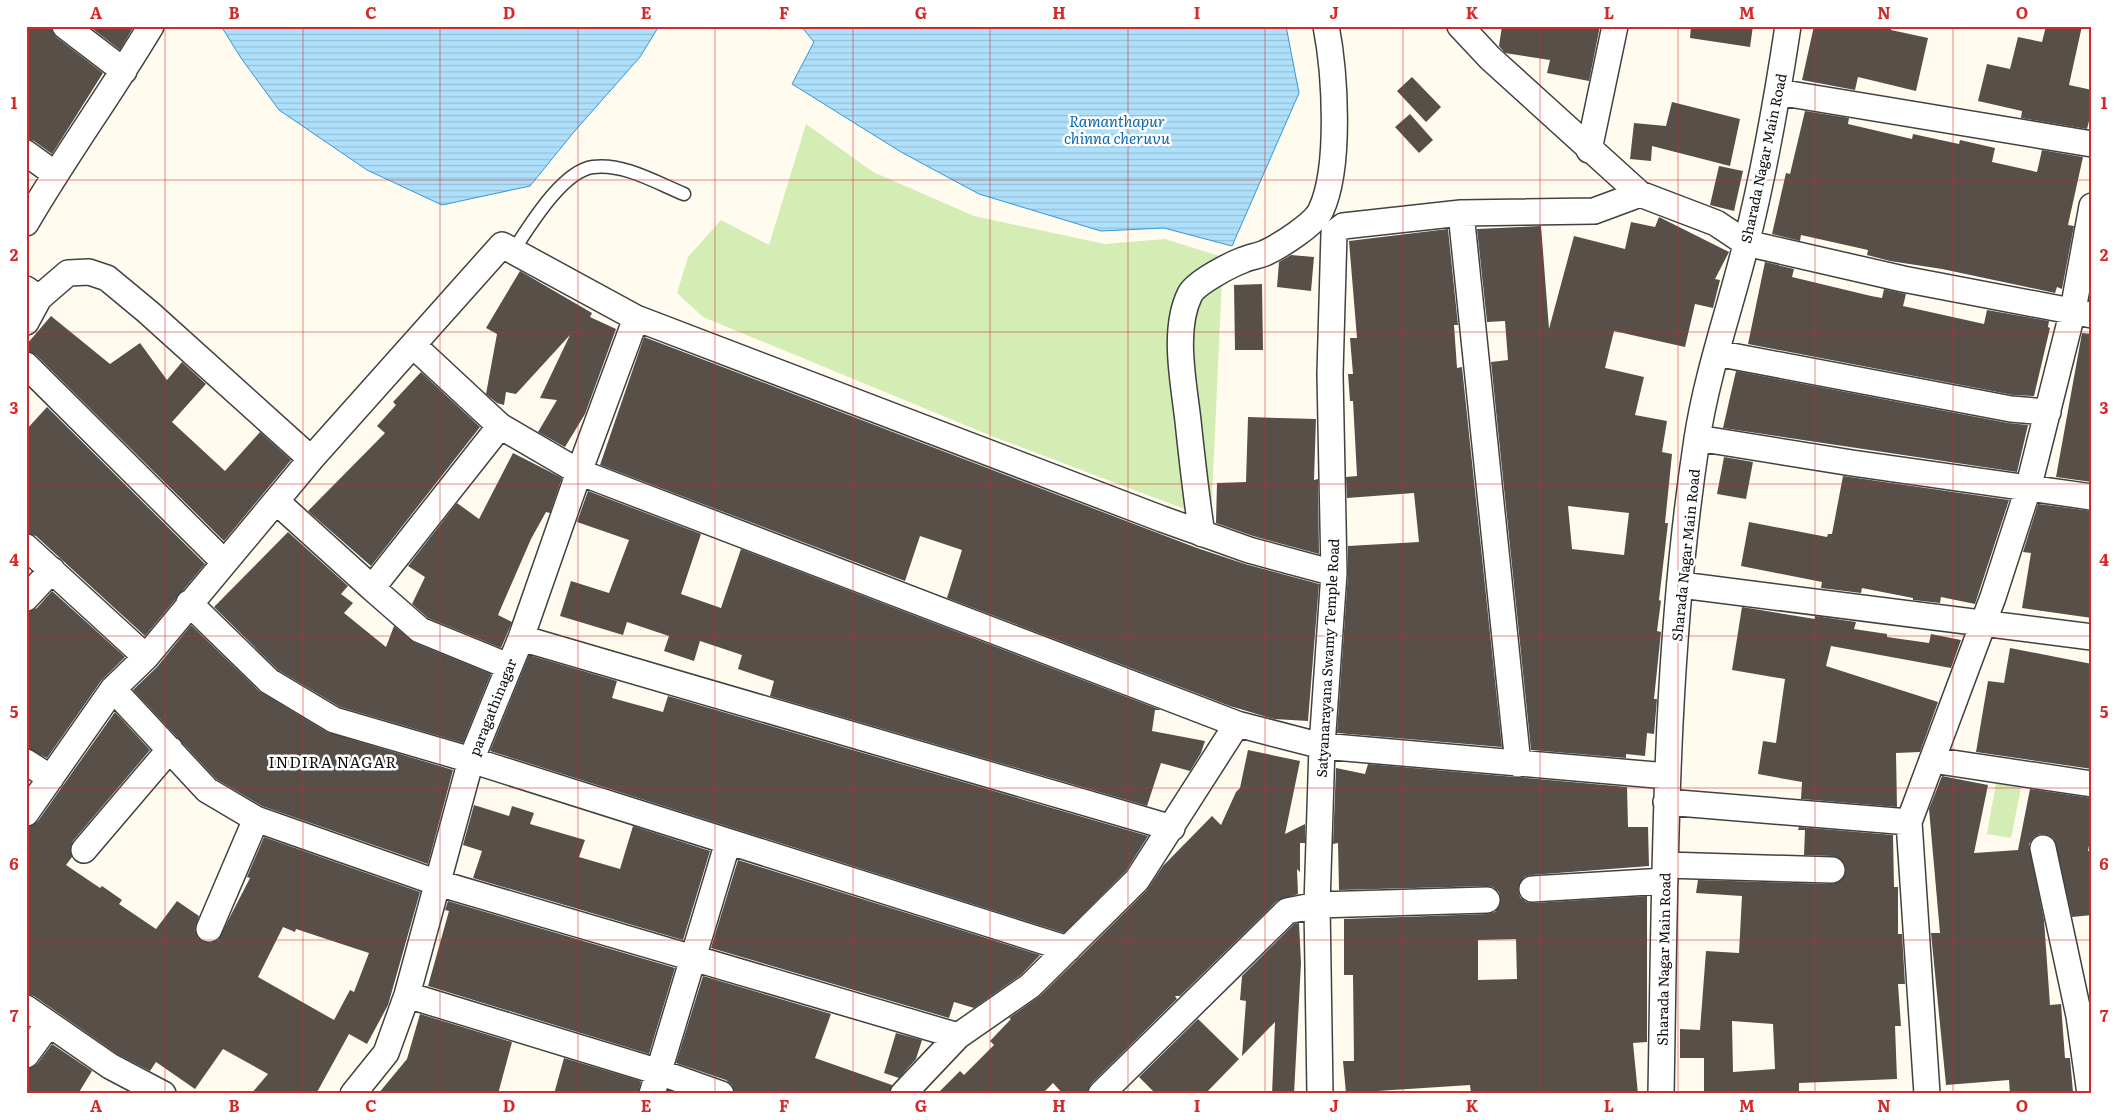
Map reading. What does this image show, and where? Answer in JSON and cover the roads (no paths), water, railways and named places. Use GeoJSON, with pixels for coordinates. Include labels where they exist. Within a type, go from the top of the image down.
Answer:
{"type":"FeatureCollection","features":[{"type":"Feature","properties":{"kind":"street"},"geometry":{"type":"LineString","coordinates":[[65,26],[124,71]]}},
{"type":"Feature","properties":{"kind":"street"},"geometry":{"type":"LineString","coordinates":[[26,223],[54,174],[124,71],[151,26]]}},
{"type":"Feature","properties":{"kind":"street"},"geometry":{"type":"LineString","coordinates":[[1202,534],[1180,355],[1187,302],[1191,292],[1201,283],[1245,259],[1264,254],[1308,224],[1321,211],[1328,188],[1333,140],[1332,83],[1326,26]]}},
{"type":"Feature","properties":{"kind":"street"},"geometry":{"type":"LineString","coordinates":[[1460,26],[1482,37],[1589,150],[1640,194],[1716,223],[1746,243],[1903,280],[2082,313]]}},
{"type":"Feature","properties":{"kind":"street"},"geometry":{"type":"LineString","coordinates":[[1589,150],[1616,26]]}},
{"type":"Feature","properties":{"kind":"street","name":"Sharada Nagar Main Road"},"geometry":{"type":"LineString","coordinates":[[1661,1094],[1667,776],[1681,585],[1697,438],[1716,353],[1746,243],[1778,92],[1788,26]]}},
{"type":"Feature","properties":{"kind":"street"},"geometry":{"type":"LineString","coordinates":[[1778,92],[2092,144]]}},
{"type":"Feature","properties":{"kind":"street"},"geometry":{"type":"LineString","coordinates":[[26,153],[54,174]]}},
{"type":"Feature","properties":{"kind":"street"},"geometry":{"type":"LineString","coordinates":[[1518,764],[1461,213],[1594,211],[1640,194]]}},
{"type":"Feature","properties":{"kind":"street"},"geometry":{"type":"LineString","coordinates":[[1927,1094],[1909,822],[1984,623],[2028,489],[2048,412],[2082,313],[2092,206]]}},
{"type":"Feature","properties":{"kind":"street","name":"Satyanarayana Swamy Temple Road"},"geometry":{"type":"LineString","coordinates":[[1320,1094],[1317,905],[1322,746],[1334,573],[1330,364],[1334,233],[1343,226],[1401,218],[1461,213]]}},
{"type":"Feature","properties":{"kind":"street"},"geometry":{"type":"LineString","coordinates":[[26,813],[113,689],[146,657],[189,603],[277,502],[311,459],[414,346],[502,245],[636,318],[1202,534],[1250,550],[1334,573]]}},
{"type":"Feature","properties":{"kind":"street"},"geometry":{"type":"LineString","coordinates":[[26,322],[33,293],[68,273],[89,272],[107,278],[148,312],[311,459]]}},
{"type":"Feature","properties":{"kind":"street","name":"paragathinagar"},"geometry":{"type":"LineString","coordinates":[[353,1094],[386,1053],[407,995],[471,760],[521,638],[578,472],[636,318]]}},
{"type":"Feature","properties":{"kind":"street"},"geometry":{"type":"LineString","coordinates":[[414,346],[500,426],[578,472],[1237,724],[1322,746],[1667,776]]}},
{"type":"Feature","properties":{"kind":"street"},"geometry":{"type":"LineString","coordinates":[[1716,353],[2011,409],[2048,412]]}},
{"type":"Feature","properties":{"kind":"street"},"geometry":{"type":"LineString","coordinates":[[26,365],[224,562]]}},
{"type":"Feature","properties":{"kind":"street"},"geometry":{"type":"LineString","coordinates":[[372,588],[500,426]]}},
{"type":"Feature","properties":{"kind":"street"},"geometry":{"type":"LineString","coordinates":[[1697,438],[2028,489],[2092,497]]}},
{"type":"Feature","properties":{"kind":"street"},"geometry":{"type":"LineString","coordinates":[[277,502],[420,630],[508,666]]}},
{"type":"Feature","properties":{"kind":"street"},"geometry":{"type":"LineString","coordinates":[[26,547],[146,657]]}},
{"type":"Feature","properties":{"kind":"street"},"geometry":{"type":"LineString","coordinates":[[26,598],[52,570]]}},
{"type":"Feature","properties":{"kind":"street"},"geometry":{"type":"LineString","coordinates":[[1681,585],[2092,637]]}},
{"type":"Feature","properties":{"kind":"street"},"geometry":{"type":"LineString","coordinates":[[189,603],[269,682],[334,720],[471,760],[1068,949]]}},
{"type":"Feature","properties":{"kind":"street"},"geometry":{"type":"LineString","coordinates":[[521,638],[1172,828]]}},
{"type":"Feature","properties":{"kind":"street"},"geometry":{"type":"LineString","coordinates":[[113,689],[208,790],[256,819],[438,884],[958,1036]]}},
{"type":"Feature","properties":{"kind":"street"},"geometry":{"type":"LineString","coordinates":[[904,1094],[958,1036],[1030,986],[1137,880],[1237,724]]}},
{"type":"Feature","properties":{"kind":"street"},"geometry":{"type":"LineString","coordinates":[[84,850],[170,749]]}},
{"type":"Feature","properties":{"kind":"street"},"geometry":{"type":"LineString","coordinates":[[1932,760],[2092,784]]}},
{"type":"Feature","properties":{"kind":"street"},"geometry":{"type":"LineString","coordinates":[[26,762],[51,778]]}},
{"type":"Feature","properties":{"kind":"street"},"geometry":{"type":"LineString","coordinates":[[1666,802],[1909,822]]}},
{"type":"Feature","properties":{"kind":"street"},"geometry":{"type":"LineString","coordinates":[[209,929],[256,819]]}},
{"type":"Feature","properties":{"kind":"street"},"geometry":{"type":"LineString","coordinates":[[656,1083],[692,957],[728,842]]}},
{"type":"Feature","properties":{"kind":"street"},"geometry":{"type":"LineString","coordinates":[[2043,848],[2085,1015],[2090,1094]]}},
{"type":"Feature","properties":{"kind":"street"},"geometry":{"type":"LineString","coordinates":[[1532,889],[1665,873],[1832,870]]}},
{"type":"Feature","properties":{"kind":"street"},"geometry":{"type":"LineString","coordinates":[[1102,1094],[1287,911],[1317,905],[1487,900]]}},
{"type":"Feature","properties":{"kind":"street"},"geometry":{"type":"LineString","coordinates":[[407,995],[656,1083],[721,1094]]}},
{"type":"Feature","properties":{"kind":"street"},"geometry":{"type":"LineString","coordinates":[[26,1008],[110,1066],[163,1094]]}},
{"type":"Feature","properties":{"kind":"street"},"geometry":{"type":"LineString","coordinates":[[26,1055],[48,1025]]}},
{"type":"Feature","properties":{"kind":"street"},"geometry":{"type":"LineString","coordinates":[[1128,1067],[1129,1094]]}},
{"type":"Feature","properties":{"kind":"lane"},"geometry":{"type":"LineString","coordinates":[[513,251],[556,193],[573,176],[592,167],[625,170],[684,194]]}},
{"type":"Feature","properties":{"kind":"water"},"geometry":{"type":"Polygon","coordinates":[[[221,26],[659,26],[640,57],[573,133],[530,186],[442,205],[367,170],[279,110],[241,58],[221,26]]]}},
{"type":"Feature","properties":{"kind":"water","name":"Ramanthapur chinna cheruvu"},"geometry":{"type":"Polygon","coordinates":[[[801,26],[1286,26],[1299,93],[1232,246],[1164,228],[1101,231],[979,194],[901,152],[792,84],[814,42],[801,26]]]}},
{"type":"Feature","properties":{"kind":"district","name":"INDIRA NAGAR"},"geometry":{"type":"Point","coordinates":[333,761]}}]}
